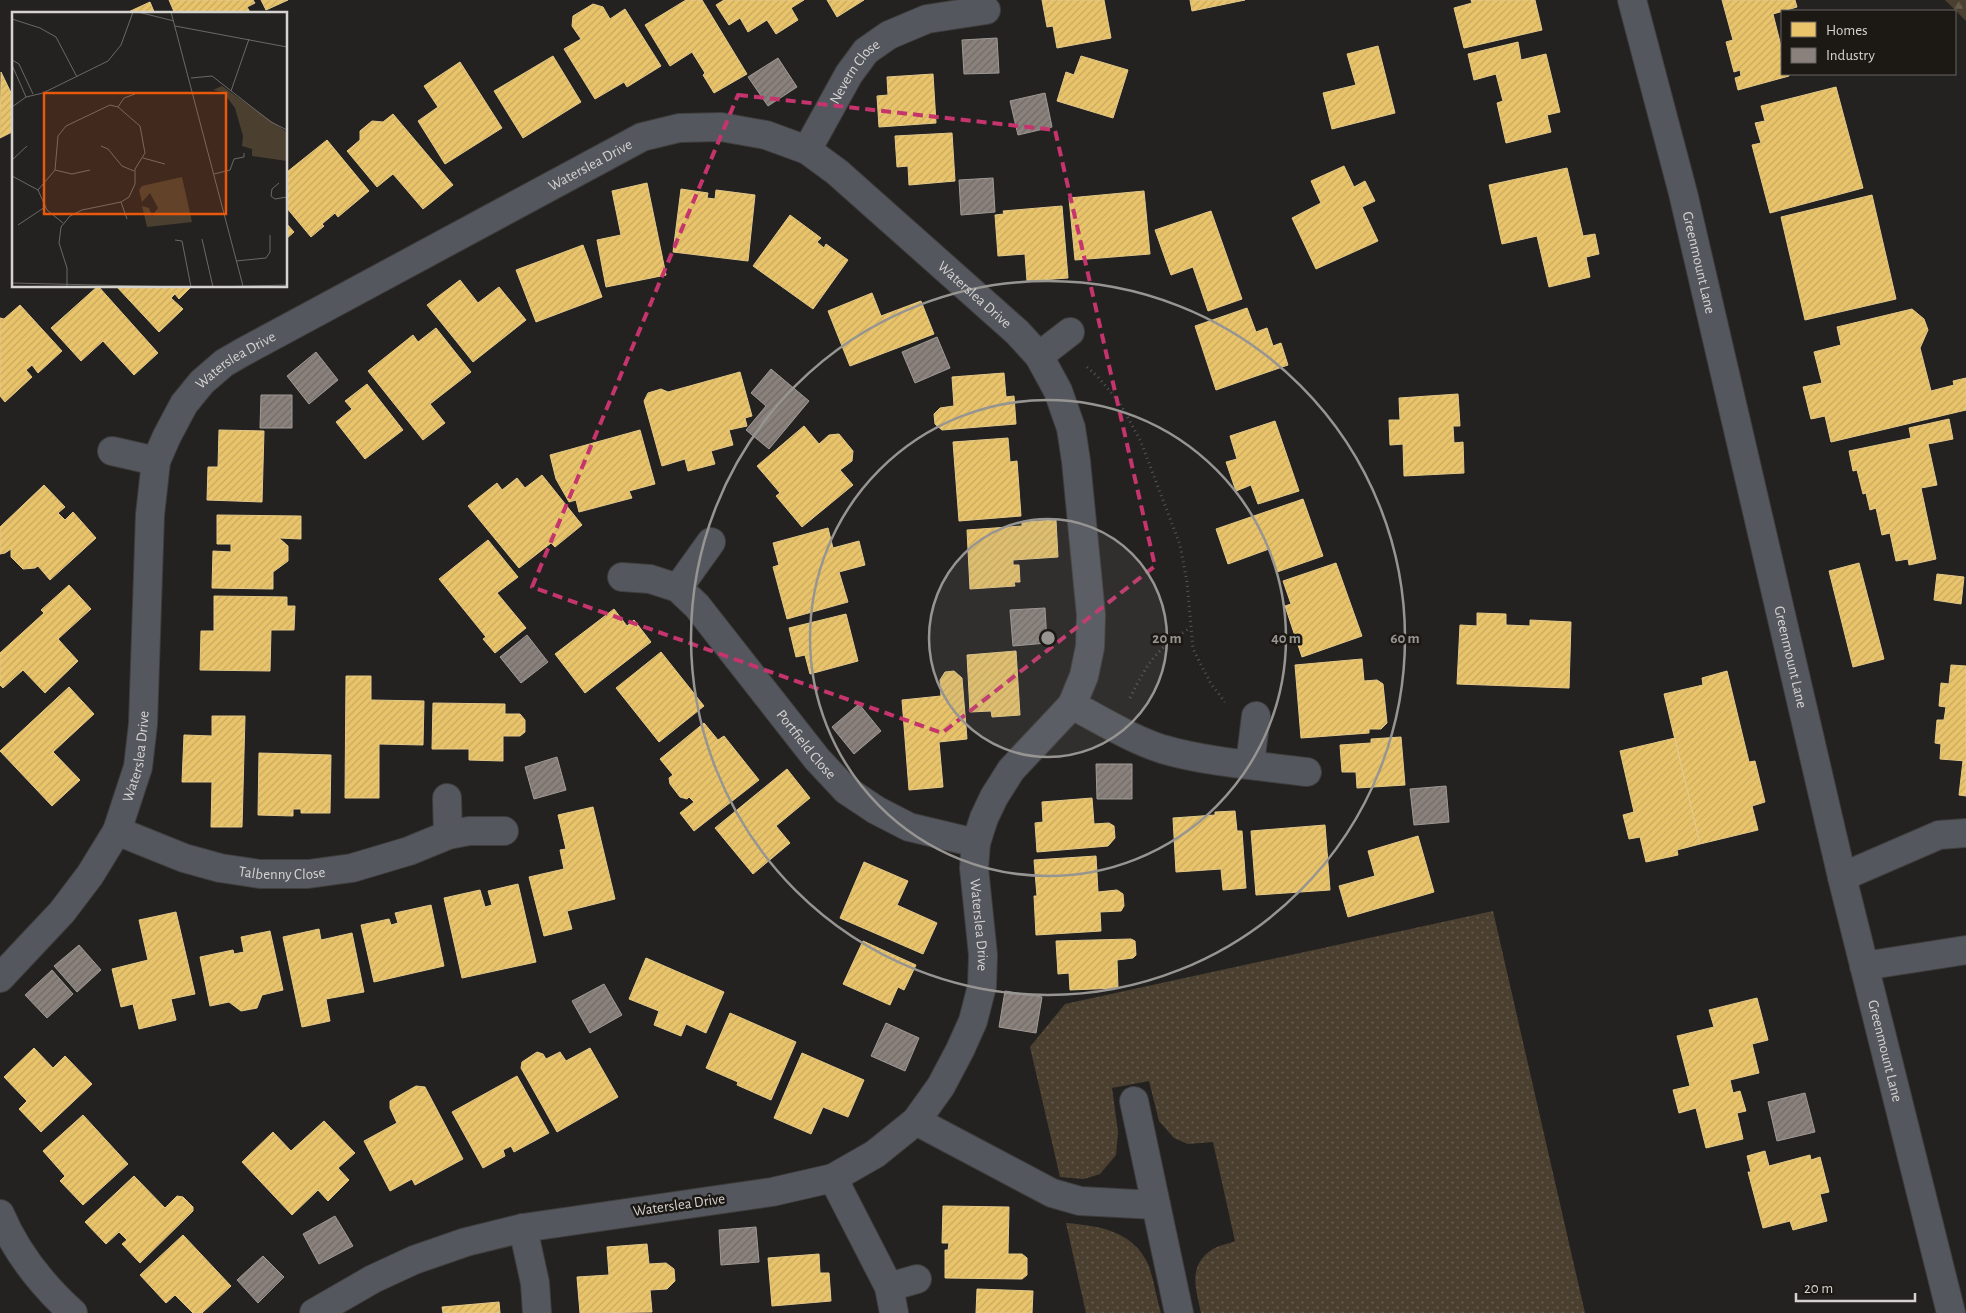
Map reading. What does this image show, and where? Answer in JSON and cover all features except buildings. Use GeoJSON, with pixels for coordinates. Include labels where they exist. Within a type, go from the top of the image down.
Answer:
{"type":"FeatureCollection","features":[{"type":"Feature","properties":{"kind":"street","name":"Greenmount Lane"},"geometry":{"type":"LineString","coordinates":[[1632,0],[1683,193],[1842,877],[1951,1313]]}},
{"type":"Feature","properties":{"kind":"street","name":"Nevern Close"},"geometry":{"type":"LineString","coordinates":[[808,150],[849,74],[866,51],[925,10],[986,10]]}},
{"type":"Feature","properties":{"kind":"street","name":"Waterslea Drive"},"geometry":{"type":"LineString","coordinates":[[0,978],[62,912],[90,875],[117,831],[138,766],[143,724],[150,515],[156,461],[184,404],[202,382],[224,364],[295,322],[642,137],[679,128],[721,127],[766,135],[808,150],[837,172],[1017,332],[1056,343],[1058,391],[1070,428],[1076,461],[1091,615],[1090,647],[1084,676],[1072,705],[1011,770],[994,797],[984,818],[976,843],[974,868],[984,955],[982,986],[973,1021],[960,1050],[940,1086],[916,1121],[875,1154],[834,1178],[772,1192],[524,1228],[466,1242],[414,1260],[373,1279],[314,1313]]}},
{"type":"Feature","properties":{"kind":"street"},"geometry":{"type":"LineString","coordinates":[[112,452],[156,461]]}},
{"type":"Feature","properties":{"kind":"street"},"geometry":{"type":"LineString","coordinates":[[678,588],[710,542]]}},
{"type":"Feature","properties":{"kind":"street","name":"Portfield Close"},"geometry":{"type":"LineString","coordinates":[[622,577],[650,579],[678,588],[697,606],[817,759],[846,790],[876,810],[909,827],[976,843]]}},
{"type":"Feature","properties":{"kind":"street"},"geometry":{"type":"LineString","coordinates":[[1072,705],[1142,741],[1163,749],[1189,755],[1307,772]]}},
{"type":"Feature","properties":{"kind":"street"},"geometry":{"type":"LineString","coordinates":[[1250,764],[1256,716]]}},
{"type":"Feature","properties":{"kind":"street"},"geometry":{"type":"LineString","coordinates":[[447,798],[448,835]]}},
{"type":"Feature","properties":{"kind":"street","name":"Talbenny Close"},"geometry":{"type":"LineString","coordinates":[[117,831],[184,858],[220,868],[260,874],[308,874],[352,868],[409,851],[448,835],[469,831],[504,831]]}},
{"type":"Feature","properties":{"kind":"street"},"geometry":{"type":"LineString","coordinates":[[1842,877],[1938,835],[1966,834]]}},
{"type":"Feature","properties":{"kind":"street"},"geometry":{"type":"LineString","coordinates":[[1864,966],[1966,950]]}},
{"type":"Feature","properties":{"kind":"street"},"geometry":{"type":"LineString","coordinates":[[1134,1101],[1179,1313]]}},
{"type":"Feature","properties":{"kind":"street"},"geometry":{"type":"LineString","coordinates":[[916,1121],[1052,1193],[1080,1201],[1156,1205]]}},
{"type":"Feature","properties":{"kind":"street"},"geometry":{"type":"LineString","coordinates":[[834,1178],[891,1300],[917,1279]]}},
{"type":"Feature","properties":{"kind":"street"},"geometry":{"type":"LineString","coordinates":[[524,1228],[535,1283],[538,1313]]}},
{"type":"Feature","properties":{"kind":"street"},"geometry":{"type":"LineString","coordinates":[[3,1231],[54,1296],[72,1313]]}},
{"type":"Feature","properties":{"kind":"path"},"geometry":{"type":"LineString","coordinates":[[1056,343],[1098,377],[1120,403],[1141,442],[1180,546],[1187,582],[1193,649],[1211,684],[1226,704],[1256,716]]}},
{"type":"Feature","properties":{"kind":"path"},"geometry":{"type":"LineString","coordinates":[[1116,728],[1150,661],[1167,642],[1190,628]]}},
{"type":"Feature","properties":{"kind":"highlighted area"},"geometry":{"type":"Polygon","coordinates":[[[738,95],[1055,130],[1155,566],[942,733],[532,587],[738,95]]]}},
{"type":"Feature","properties":{"kind":"green space"},"geometry":{"type":"Polygon","coordinates":[[[1945,0],[1966,0],[1966,21],[1956,10],[1945,0]]]}},
{"type":"Feature","properties":{"kind":"green space"},"geometry":{"type":"Polygon","coordinates":[[[1493,911],[1585,1313],[1201,1313],[1195,1278],[1199,1263],[1213,1249],[1235,1241],[1213,1142],[1188,1144],[1174,1138],[1159,1121],[1149,1081],[1112,1088],[1118,1132],[1116,1155],[1100,1174],[1084,1179],[1060,1177],[1030,1047],[1065,1004],[1493,911]]]}},
{"type":"Feature","properties":{"kind":"green space"},"geometry":{"type":"Polygon","coordinates":[[[1066,1223],[1102,1228],[1124,1237],[1133,1244],[1148,1264],[1161,1313],[1086,1313],[1066,1223]]]}}]}
